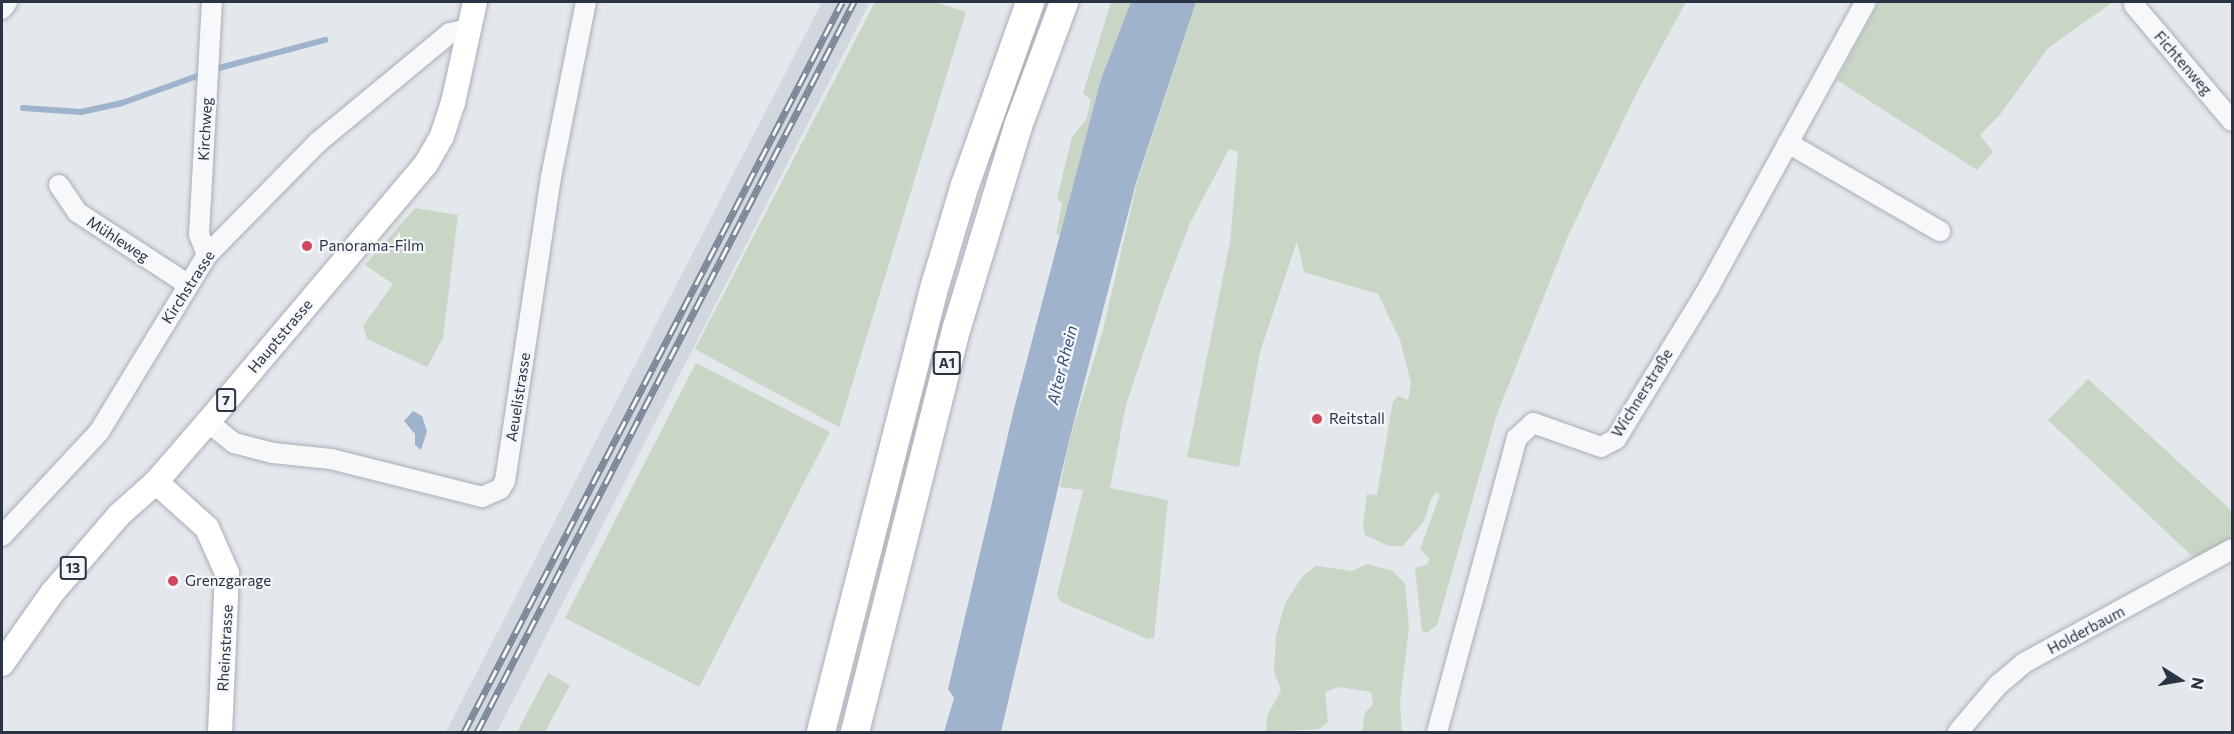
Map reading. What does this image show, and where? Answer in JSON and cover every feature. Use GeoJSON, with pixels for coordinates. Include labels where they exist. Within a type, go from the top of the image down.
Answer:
{"type":"FeatureCollection","features":[{"type":"Feature","properties":{"kind":"highway","name":"A1"},"geometry":{"type":"LineString","coordinates":[[821,732],[936,282],[965,185],[1030,2]]}},
{"type":"Feature","properties":{"kind":"highway","name":"A1"},"geometry":{"type":"LineString","coordinates":[[855,732],[960,316],[1018,126],[1064,2]]}},
{"type":"Feature","properties":{"kind":"main road","name":"Hauptstrasse"},"geometry":{"type":"LineString","coordinates":[[2,664],[60,584],[119,515],[156,482],[426,164],[442,136],[453,103],[474,2]]}},
{"type":"Feature","properties":{"kind":"main road","name":"Rheinstrasse"},"geometry":{"type":"LineString","coordinates":[[156,482],[207,528],[226,573],[220,732]]}},
{"type":"Feature","properties":{"kind":"street"},"geometry":{"type":"LineString","coordinates":[[2,9],[8,2]]}},
{"type":"Feature","properties":{"kind":"street","name":"Kirchweg"},"geometry":{"type":"LineString","coordinates":[[207,255],[199,234],[212,2]]}},
{"type":"Feature","properties":{"kind":"street","name":"Aeuelistrasse"},"geometry":{"type":"LineString","coordinates":[[208,422],[234,443],[273,453],[331,459],[482,497],[501,489],[505,481],[551,177],[586,2]]}},
{"type":"Feature","properties":{"kind":"street","name":"Wichnerstraße"},"geometry":{"type":"LineString","coordinates":[[1437,732],[1517,438],[1533,423],[1601,447],[1616,439],[1709,286],[1866,2]]}},
{"type":"Feature","properties":{"kind":"street","name":"Fichtenweg"},"geometry":{"type":"LineString","coordinates":[[2134,5],[2232,121]]}},
{"type":"Feature","properties":{"kind":"street","name":"Kirchstrasse"},"geometry":{"type":"LineString","coordinates":[[2,536],[99,432],[207,255],[317,143],[450,33],[469,29]]}},
{"type":"Feature","properties":{"kind":"street"},"geometry":{"type":"LineString","coordinates":[[1788,143],[1940,231]]}},
{"type":"Feature","properties":{"kind":"street","name":"Mühleweg"},"geometry":{"type":"LineString","coordinates":[[59,185],[77,212],[188,284]]}},
{"type":"Feature","properties":{"kind":"street","name":"Holderbaum"},"geometry":{"type":"LineString","coordinates":[[1958,732],[2024,663],[2232,549]]}},
{"type":"Feature","properties":{"kind":"shaded area"},"geometry":{"type":"Polygon","coordinates":[[[822,2],[870,2],[497,732],[446,732],[822,2]]]}},
{"type":"Feature","properties":{"kind":"green space"},"geometry":{"type":"Polygon","coordinates":[[[875,2],[935,2],[966,12],[839,427],[695,349],[875,2]]]}},
{"type":"Feature","properties":{"kind":"green space"},"geometry":{"type":"Polygon","coordinates":[[[1111,2],[1131,2],[1101,79],[1060,235],[1056,234],[1062,203],[1057,198],[1072,137],[1086,120],[1091,100],[1083,93],[1111,2]]]}},
{"type":"Feature","properties":{"kind":"green space"},"geometry":{"type":"Polygon","coordinates":[[[1196,2],[1686,2],[1637,92],[1568,236],[1497,414],[1437,625],[1427,633],[1422,631],[1415,568],[1428,564],[1429,558],[1420,549],[1440,495],[1436,492],[1431,499],[1424,521],[1403,546],[1389,546],[1365,535],[1363,524],[1367,494],[1377,495],[1393,401],[1398,396],[1408,400],[1411,383],[1400,340],[1378,294],[1304,272],[1297,241],[1260,352],[1239,467],[1187,457],[1230,241],[1238,152],[1229,149],[1191,221],[1164,291],[1126,405],[1110,488],[1168,500],[1154,638],[1148,639],[1061,602],[1057,595],[1083,490],[1060,487],[1069,441],[1103,330],[1137,183],[1196,2]]]}},
{"type":"Feature","properties":{"kind":"green space"},"geometry":{"type":"Polygon","coordinates":[[[1879,2],[2113,2],[2048,48],[1999,116],[1980,135],[1993,152],[1977,170],[1837,80],[1879,2]]]}},
{"type":"Feature","properties":{"kind":"green space"},"geometry":{"type":"Polygon","coordinates":[[[415,208],[458,215],[443,338],[427,367],[367,339],[363,326],[393,284],[365,265],[415,208]]]}},
{"type":"Feature","properties":{"kind":"green space"},"geometry":{"type":"Polygon","coordinates":[[[696,363],[830,432],[699,687],[565,618],[696,363]]]}},
{"type":"Feature","properties":{"kind":"green space"},"geometry":{"type":"Polygon","coordinates":[[[2088,379],[2232,511],[2232,542],[2199,560],[2194,558],[2048,420],[2088,379]]]}},
{"type":"Feature","properties":{"kind":"green space"},"geometry":{"type":"Polygon","coordinates":[[[1367,564],[1393,571],[1405,584],[1409,627],[1400,703],[1402,732],[1362,732],[1365,713],[1373,704],[1371,692],[1339,687],[1325,692],[1328,722],[1319,729],[1266,732],[1267,716],[1281,690],[1274,672],[1276,636],[1285,603],[1303,576],[1316,566],[1352,571],[1367,564]]]}},
{"type":"Feature","properties":{"kind":"green space"},"geometry":{"type":"Polygon","coordinates":[[[548,673],[570,685],[545,732],[517,732],[548,673]]]}},
{"type":"Feature","properties":{"kind":"water","name":"Alter Rhein"},"geometry":{"type":"Polygon","coordinates":[[[1131,2],[1196,2],[1136,183],[1069,441],[1001,732],[944,732],[954,698],[948,689],[1014,409],[1101,79],[1131,2]]]}},
{"type":"Feature","properties":{"kind":"water"},"geometry":{"type":"Polygon","coordinates":[[[413,411],[422,416],[427,431],[421,450],[415,445],[415,434],[404,421],[413,411]]]}},
{"type":"Feature","properties":{"kind":"waterway"},"geometry":{"type":"LineString","coordinates":[[219,68],[325,40]]}},
{"type":"Feature","properties":{"kind":"waterway"},"geometry":{"type":"LineString","coordinates":[[23,108],[81,112],[122,103],[200,75]]}},
{"type":"Feature","properties":{"kind":"railway"},"geometry":{"type":"LineString","coordinates":[[464,732],[842,2]]}},
{"type":"Feature","properties":{"kind":"railway"},"geometry":{"type":"LineString","coordinates":[[477,732],[854,2]]}},
{"type":"Feature","properties":{"kind":"place","name":"Panorama-Film"},"geometry":{"type":"Point","coordinates":[307,246]}},
{"type":"Feature","properties":{"kind":"place","name":"Reitstall"},"geometry":{"type":"Point","coordinates":[1317,419]}},
{"type":"Feature","properties":{"kind":"place","name":"Grenzgarage"},"geometry":{"type":"Point","coordinates":[173,581]}}]}
